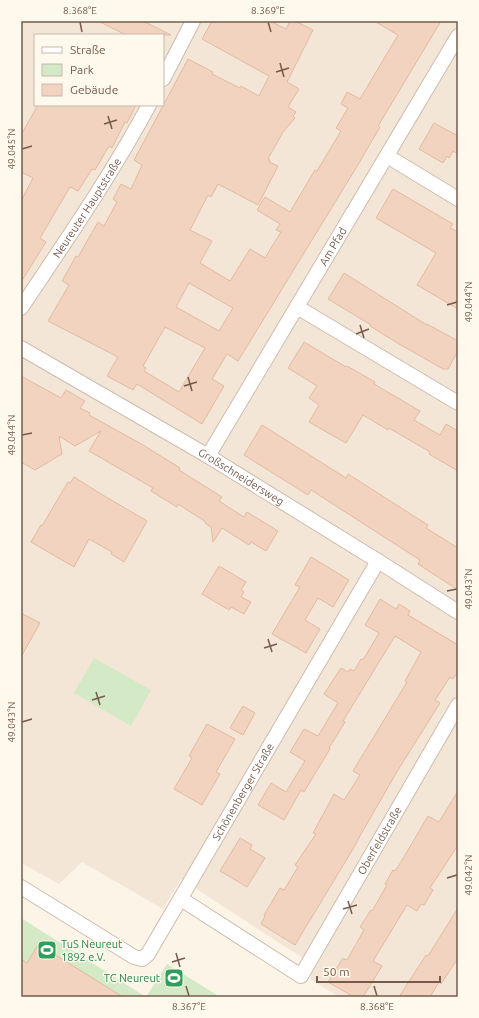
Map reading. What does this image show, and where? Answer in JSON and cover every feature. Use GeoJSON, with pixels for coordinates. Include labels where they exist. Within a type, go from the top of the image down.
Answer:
{"type":"FeatureCollection","features":[{"type":"Feature","properties":{"kind":"street"},"geometry":{"type":"LineString","coordinates":[[164,77],[193,21]]}},
{"type":"Feature","properties":{"kind":"street","name":"Am Pfad"},"geometry":{"type":"LineString","coordinates":[[208,456],[458,36]]}},
{"type":"Feature","properties":{"kind":"street","name":"Neureuter Hauptstraße"},"geometry":{"type":"LineString","coordinates":[[21,308],[90,205],[133,136],[148,106]]}},
{"type":"Feature","properties":{"kind":"street"},"geometry":{"type":"LineString","coordinates":[[387,156],[458,199]]}},
{"type":"Feature","properties":{"kind":"street"},"geometry":{"type":"LineString","coordinates":[[297,307],[458,403]]}},
{"type":"Feature","properties":{"kind":"street","name":"Großschneidersweg"},"geometry":{"type":"LineString","coordinates":[[21,348],[208,456],[458,612]]}},
{"type":"Feature","properties":{"kind":"street","name":"Schönenberger Straße"},"geometry":{"type":"LineString","coordinates":[[21,887],[134,957],[142,959],[148,954],[378,561]]}},
{"type":"Feature","properties":{"kind":"street","name":"Oberfeldstraße"},"geometry":{"type":"LineString","coordinates":[[181,899],[301,976],[458,705]]}},
{"type":"Feature","properties":{"kind":"shaded area"},"geometry":{"type":"Polygon","coordinates":[[[21,21],[458,21],[458,997],[339,997],[310,979],[315,966],[181,879],[163,909],[82,862],[59,884],[21,863],[21,21]]]}},
{"type":"Feature","properties":{"kind":"green space"},"geometry":{"type":"Polygon","coordinates":[[[94,658],[151,690],[131,726],[74,693],[94,658]]]}},
{"type":"Feature","properties":{"kind":"green space","name":"TuS Neureut 1892 e.V."},"geometry":{"type":"Polygon","coordinates":[[[21,918],[146,997],[21,997],[21,918]]]}},
{"type":"Feature","properties":{"kind":"green space","name":"TC Neureut"},"geometry":{"type":"Polygon","coordinates":[[[167,964],[220,997],[146,997],[167,964]]]}},
{"type":"Feature","properties":{"kind":"building"},"geometry":{"type":"Polygon","coordinates":[[[98,21],[143,21],[171,35],[164,34],[124,34],[98,21]]]}},
{"type":"Feature","properties":{"kind":"building"},"geometry":{"type":"Polygon","coordinates":[[[212,21],[270,21],[286,29],[290,21],[295,21],[313,30],[287,82],[299,89],[288,107],[296,112],[293,116],[295,118],[283,132],[268,159],[270,160],[269,162],[278,166],[258,205],[218,184],[211,197],[208,195],[190,230],[212,241],[200,263],[230,281],[250,249],[265,258],[281,232],[276,230],[280,224],[257,210],[265,197],[290,212],[315,170],[317,171],[341,131],[336,128],[348,108],[341,104],[347,92],[360,99],[398,35],[374,21],[441,21],[378,126],[380,127],[356,168],[238,361],[227,354],[212,379],[224,386],[202,424],[137,384],[133,390],[107,376],[118,357],[48,321],[69,285],[62,281],[98,222],[104,226],[117,202],[113,199],[121,184],[131,189],[142,165],[134,160],[188,59],[213,72],[212,74],[240,88],[241,86],[259,96],[269,76],[202,39],[212,21]],[[189,283],[176,307],[219,331],[233,308],[189,283]],[[165,327],[143,366],[146,368],[144,371],[179,392],[205,348],[165,327]]]}},
{"type":"Feature","properties":{"kind":"building"},"geometry":{"type":"Polygon","coordinates":[[[37,106],[136,106],[127,123],[125,122],[112,148],[109,146],[95,170],[92,169],[78,191],[70,187],[40,238],[46,242],[21,282],[21,201],[33,178],[21,172],[21,135],[37,106]]]}},
{"type":"Feature","properties":{"kind":"building"},"geometry":{"type":"Polygon","coordinates":[[[434,123],[458,136],[458,154],[453,151],[449,158],[447,156],[443,163],[419,149],[434,123]]]}},
{"type":"Feature","properties":{"kind":"building"},"geometry":{"type":"Polygon","coordinates":[[[393,189],[453,224],[450,228],[458,232],[458,309],[417,285],[436,253],[376,218],[393,189]]]}},
{"type":"Feature","properties":{"kind":"building"},"geometry":{"type":"Polygon","coordinates":[[[344,273],[427,325],[458,341],[458,351],[448,369],[443,369],[399,344],[328,299],[344,273]]]}},
{"type":"Feature","properties":{"kind":"building"},"geometry":{"type":"Polygon","coordinates":[[[304,342],[375,382],[374,384],[420,411],[414,420],[440,435],[446,424],[458,431],[458,471],[429,454],[430,452],[363,415],[346,443],[309,422],[319,405],[309,398],[317,386],[288,368],[304,342]]]}},
{"type":"Feature","properties":{"kind":"building"},"geometry":{"type":"Polygon","coordinates":[[[21,376],[61,398],[66,390],[85,401],[80,408],[90,413],[89,415],[143,445],[180,468],[179,470],[222,497],[219,501],[244,517],[247,512],[278,531],[266,551],[251,542],[249,545],[222,528],[213,542],[211,527],[205,523],[206,522],[178,504],[177,507],[151,491],[153,488],[89,451],[101,431],[75,446],[59,436],[62,454],[35,470],[21,462],[21,376]]]}},
{"type":"Feature","properties":{"kind":"building"},"geometry":{"type":"Polygon","coordinates":[[[262,425],[346,478],[348,474],[428,525],[426,528],[458,548],[458,590],[418,564],[420,560],[311,490],[308,495],[244,455],[262,425]]]}},
{"type":"Feature","properties":{"kind":"building"},"geometry":{"type":"Polygon","coordinates":[[[74,477],[147,521],[124,562],[111,554],[112,552],[89,539],[74,567],[31,542],[68,482],[70,483],[74,477]]]}},
{"type":"Feature","properties":{"kind":"building"},"geometry":{"type":"Polygon","coordinates":[[[311,557],[349,580],[333,607],[318,598],[305,620],[320,629],[306,653],[272,634],[300,587],[295,585],[311,557]]]}},
{"type":"Feature","properties":{"kind":"building"},"geometry":{"type":"Polygon","coordinates":[[[219,566],[246,582],[241,590],[244,592],[241,597],[251,602],[244,614],[231,607],[229,610],[202,594],[219,566]]]}},
{"type":"Feature","properties":{"kind":"building"},"geometry":{"type":"Polygon","coordinates":[[[380,599],[396,609],[399,604],[410,611],[408,615],[458,645],[458,671],[453,679],[450,677],[435,700],[440,703],[398,770],[356,844],[295,945],[261,924],[265,916],[264,915],[280,888],[284,890],[298,867],[295,865],[316,834],[313,833],[334,794],[344,800],[360,775],[353,771],[407,682],[405,681],[421,652],[395,636],[343,721],[345,722],[329,748],[330,749],[304,792],[301,790],[284,820],[258,805],[271,783],[286,792],[305,761],[290,752],[304,729],[318,736],[338,703],[324,694],[341,668],[348,672],[350,669],[354,671],[361,659],[363,660],[379,633],[365,625],[380,599]]]}},
{"type":"Feature","properties":{"kind":"building"},"geometry":{"type":"Polygon","coordinates":[[[21,613],[40,623],[21,657],[21,613]]]}},
{"type":"Feature","properties":{"kind":"building"},"geometry":{"type":"Polygon","coordinates":[[[243,706],[255,713],[243,735],[230,728],[243,706]]]}},
{"type":"Feature","properties":{"kind":"building"},"geometry":{"type":"Polygon","coordinates":[[[207,724],[235,739],[216,772],[220,774],[202,805],[174,789],[192,758],[189,756],[207,724]]]}},
{"type":"Feature","properties":{"kind":"building"},"geometry":{"type":"Polygon","coordinates":[[[458,791],[458,845],[430,888],[433,890],[424,905],[421,904],[417,911],[407,905],[373,961],[382,966],[363,997],[354,997],[328,982],[343,958],[347,960],[364,930],[360,927],[371,910],[372,911],[387,885],[385,884],[393,870],[395,871],[401,862],[428,816],[439,822],[458,791]]]}},
{"type":"Feature","properties":{"kind":"building"},"geometry":{"type":"Polygon","coordinates":[[[240,838],[252,845],[250,849],[265,858],[247,887],[220,871],[240,838]]]}},
{"type":"Feature","properties":{"kind":"building"},"geometry":{"type":"Polygon","coordinates":[[[458,908],[458,958],[441,984],[439,982],[430,997],[399,997],[426,955],[428,956],[458,908]]]}},
{"type":"Feature","properties":{"kind":"building"},"geometry":{"type":"Polygon","coordinates":[[[38,945],[123,997],[21,997],[21,959],[27,963],[38,945]]]}},
{"type":"Feature","properties":{"kind":"place","name":"TuS Neureut 1892 e.V."},"geometry":{"type":"Point","coordinates":[47,950]}},
{"type":"Feature","properties":{"kind":"place","name":"TC Neureut"},"geometry":{"type":"Point","coordinates":[174,978]}}]}
